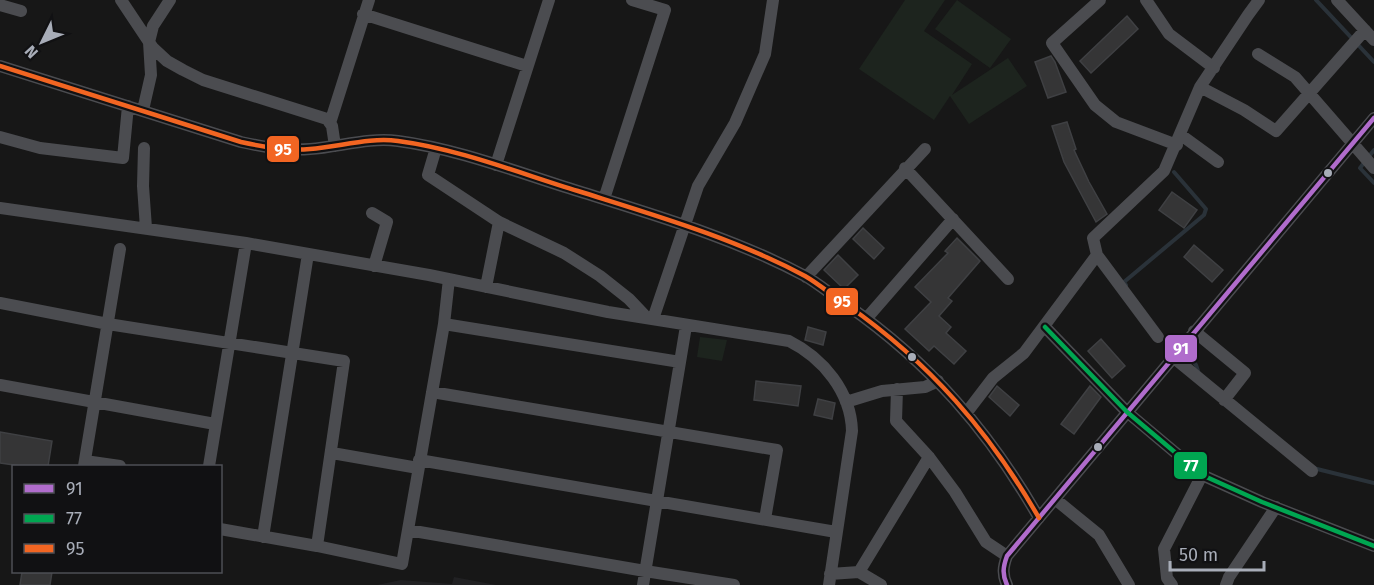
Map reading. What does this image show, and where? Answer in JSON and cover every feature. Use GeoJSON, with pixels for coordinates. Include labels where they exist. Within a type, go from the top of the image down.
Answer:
{"type":"FeatureCollection","features":[{"type":"Feature","properties":{"kind":"street"},"geometry":{"type":"LineString","coordinates":[[121,0],[148,42],[167,61],[203,80],[327,119],[330,123]]}},
{"type":"Feature","properties":{"kind":"street"},"geometry":{"type":"LineString","coordinates":[[143,110],[151,75],[148,42],[153,26],[170,0]]}},
{"type":"Feature","properties":{"kind":"street"},"geometry":{"type":"LineString","coordinates":[[335,146],[330,123],[369,0]]}},
{"type":"Feature","properties":{"kind":"street"},"geometry":{"type":"LineString","coordinates":[[496,165],[549,0]]}},
{"type":"Feature","properties":{"kind":"street"},"geometry":{"type":"LineString","coordinates":[[604,199],[665,10],[632,0]]}},
{"type":"Feature","properties":{"kind":"street"},"geometry":{"type":"LineString","coordinates":[[650,319],[698,186],[735,123],[765,54],[773,0]]}},
{"type":"Feature","properties":{"kind":"street"},"geometry":{"type":"LineString","coordinates":[[1100,0],[1052,43],[1095,105],[1116,122],[1179,140],[1218,162]]}},
{"type":"Feature","properties":{"kind":"street"},"geometry":{"type":"LineString","coordinates":[[1158,337],[1097,255],[1093,238],[1164,171],[1200,87],[1259,0]]}},
{"type":"Feature","properties":{"kind":"street"},"geometry":{"type":"LineString","coordinates":[[1337,0],[1362,33],[1374,40]]}},
{"type":"Feature","properties":{"kind":"street"},"geometry":{"type":"LineString","coordinates":[[1153,3],[1169,34],[1214,68]]}},
{"type":"Feature","properties":{"kind":"street"},"geometry":{"type":"LineString","coordinates":[[0,4],[21,11]]}},
{"type":"Feature","properties":{"kind":"street"},"geometry":{"type":"LineString","coordinates":[[363,14],[527,66]]}},
{"type":"Feature","properties":{"kind":"street"},"geometry":{"type":"LineString","coordinates":[[1200,87],[1244,110],[1276,131],[1362,33]]}},
{"type":"Feature","properties":{"kind":"street"},"geometry":{"type":"LineString","coordinates":[[1258,54],[1295,76],[1369,163]]}},
{"type":"Feature","properties":{"kind":"street"},"geometry":{"type":"LineString","coordinates":[[0,66],[266,148],[309,149],[364,141],[396,141],[436,148],[604,199],[742,247],[806,277],[866,319],[919,362],[967,412],[1008,467],[1039,518]]}},
{"type":"Feature","properties":{"kind":"street"},"geometry":{"type":"LineString","coordinates":[[0,138],[40,148],[123,158],[128,106]]}},
{"type":"Feature","properties":{"kind":"street"},"geometry":{"type":"LineString","coordinates":[[1005,581],[1003,566],[1007,556],[1374,118]]}},
{"type":"Feature","properties":{"kind":"street"},"geometry":{"type":"LineString","coordinates":[[144,148],[143,186],[146,228]]}},
{"type":"Feature","properties":{"kind":"street"},"geometry":{"type":"LineString","coordinates":[[436,148],[428,175],[500,222],[564,253],[600,276],[650,319]]}},
{"type":"Feature","properties":{"kind":"street"},"geometry":{"type":"LineString","coordinates":[[806,277],[925,149]]}},
{"type":"Feature","properties":{"kind":"street"},"geometry":{"type":"LineString","coordinates":[[905,168],[1008,279]]}},
{"type":"Feature","properties":{"kind":"street"},"geometry":{"type":"LineString","coordinates":[[0,208],[246,243],[449,279],[608,312],[789,341],[810,353],[824,366],[846,402],[851,420],[852,432],[829,579],[859,572],[881,585]]}},
{"type":"Feature","properties":{"kind":"street"},"geometry":{"type":"LineString","coordinates":[[372,213],[387,222],[374,266]]}},
{"type":"Feature","properties":{"kind":"street"},"geometry":{"type":"LineString","coordinates":[[866,319],[953,219]]}},
{"type":"Feature","properties":{"kind":"street"},"geometry":{"type":"LineString","coordinates":[[486,287],[500,222]]}},
{"type":"Feature","properties":{"kind":"street"},"geometry":{"type":"LineString","coordinates":[[209,465],[246,243]]}},
{"type":"Feature","properties":{"kind":"street"},"geometry":{"type":"LineString","coordinates":[[102,465],[85,464],[120,249]]}},
{"type":"Feature","properties":{"kind":"street"},"geometry":{"type":"LineString","coordinates":[[262,537],[308,254]]}},
{"type":"Feature","properties":{"kind":"street"},"geometry":{"type":"LineString","coordinates":[[967,412],[993,378],[1024,353],[1097,255]]}},
{"type":"Feature","properties":{"kind":"street"},"geometry":{"type":"LineString","coordinates":[[222,529],[402,564],[444,324],[449,279]]}},
{"type":"Feature","properties":{"kind":"street"},"geometry":{"type":"LineString","coordinates":[[0,303],[108,324],[344,361],[317,546]]}},
{"type":"Feature","properties":{"kind":"street"},"geometry":{"type":"LineString","coordinates":[[444,324],[680,362]]}},
{"type":"Feature","properties":{"kind":"street"},"geometry":{"type":"LineString","coordinates":[[643,585],[686,326]]}},
{"type":"Feature","properties":{"kind":"street"},"geometry":{"type":"LineString","coordinates":[[1045,327],[1127,412],[1202,475],[1374,546]]}},
{"type":"Feature","properties":{"kind":"street"},"geometry":{"type":"LineString","coordinates":[[1194,331],[1245,373],[1224,400]]}},
{"type":"Feature","properties":{"kind":"street"},"geometry":{"type":"LineString","coordinates":[[1173,357],[1312,471]]}},
{"type":"Feature","properties":{"kind":"street"},"geometry":{"type":"LineString","coordinates":[[846,402],[876,392],[916,389],[938,381]]}},
{"type":"Feature","properties":{"kind":"street"},"geometry":{"type":"LineString","coordinates":[[0,385],[216,424]]}},
{"type":"Feature","properties":{"kind":"street"},"geometry":{"type":"LineString","coordinates":[[897,389],[896,421],[929,457],[955,492],[986,542],[1007,556]]}},
{"type":"Feature","properties":{"kind":"street"},"geometry":{"type":"LineString","coordinates":[[432,392],[777,450],[765,519]]}},
{"type":"Feature","properties":{"kind":"street"},"geometry":{"type":"LineString","coordinates":[[332,453],[419,464],[836,532]]}},
{"type":"Feature","properties":{"kind":"street"},"geometry":{"type":"LineString","coordinates":[[859,572],[929,457]]}},
{"type":"Feature","properties":{"kind":"street"},"geometry":{"type":"LineString","coordinates":[[1172,585],[1167,578],[1164,549],[1202,475]]}},
{"type":"Feature","properties":{"kind":"street"},"geometry":{"type":"LineString","coordinates":[[1055,499],[1099,535],[1129,585]]}},
{"type":"Feature","properties":{"kind":"street"},"geometry":{"type":"LineString","coordinates":[[1226,585],[1276,507]]}},
{"type":"Feature","properties":{"kind":"street"},"geometry":{"type":"LineString","coordinates":[[408,530],[645,572],[734,585]]}},
{"type":"Feature","properties":{"kind":"shaded area"},"geometry":{"type":"Polygon","coordinates":[[[905,0],[945,0],[924,31],[972,64],[952,95],[1008,58],[1027,86],[969,124],[950,96],[934,120],[859,69],[905,0]]]}},
{"type":"Feature","properties":{"kind":"shaded area"},"geometry":{"type":"Polygon","coordinates":[[[957,0],[1011,39],[990,68],[935,29],[957,0]]]}},
{"type":"Feature","properties":{"kind":"shaded area"},"geometry":{"type":"Polygon","coordinates":[[[700,337],[727,340],[722,361],[697,357],[700,337]]]}},
{"type":"Feature","properties":{"kind":"shaded area"},"geometry":{"type":"Polygon","coordinates":[[[454,577],[496,585],[377,585],[401,580],[452,584],[454,577]]]}},
{"type":"Feature","properties":{"kind":"building"},"geometry":{"type":"Polygon","coordinates":[[[1127,16],[1138,29],[1091,73],[1080,61],[1127,16]]]}},
{"type":"Feature","properties":{"kind":"building"},"geometry":{"type":"Polygon","coordinates":[[[1051,56],[1066,92],[1048,98],[1035,62],[1051,56]]]}},
{"type":"Feature","properties":{"kind":"building"},"geometry":{"type":"Polygon","coordinates":[[[1067,122],[1076,149],[1074,150],[1107,214],[1096,222],[1064,162],[1052,126],[1067,122]]]}},
{"type":"Feature","properties":{"kind":"building"},"geometry":{"type":"Polygon","coordinates":[[[1172,192],[1197,210],[1184,228],[1159,210],[1172,192]]]}},
{"type":"Feature","properties":{"kind":"building"},"geometry":{"type":"Polygon","coordinates":[[[863,228],[884,248],[874,259],[853,239],[863,228]]]}},
{"type":"Feature","properties":{"kind":"building"},"geometry":{"type":"Polygon","coordinates":[[[957,238],[980,261],[948,298],[952,301],[939,316],[951,327],[946,333],[966,351],[954,364],[934,346],[929,351],[905,329],[931,302],[915,287],[948,253],[945,251],[957,238]]]}},
{"type":"Feature","properties":{"kind":"building"},"geometry":{"type":"Polygon","coordinates":[[[1194,245],[1223,270],[1212,282],[1184,257],[1194,245]]]}},
{"type":"Feature","properties":{"kind":"building"},"geometry":{"type":"Polygon","coordinates":[[[838,255],[858,275],[844,289],[824,270],[838,255]]]}},
{"type":"Feature","properties":{"kind":"building"},"geometry":{"type":"Polygon","coordinates":[[[808,327],[826,332],[823,345],[805,340],[808,327]]]}},
{"type":"Feature","properties":{"kind":"building"},"geometry":{"type":"Polygon","coordinates":[[[1101,339],[1125,366],[1112,378],[1088,351],[1101,339]]]}},
{"type":"Feature","properties":{"kind":"building"},"geometry":{"type":"Polygon","coordinates":[[[756,381],[801,386],[798,406],[754,400],[756,381]]]}},
{"type":"Feature","properties":{"kind":"building"},"geometry":{"type":"Polygon","coordinates":[[[997,386],[1019,405],[1010,416],[989,397],[997,386]]]}},
{"type":"Feature","properties":{"kind":"building"},"geometry":{"type":"Polygon","coordinates":[[[1090,386],[1101,397],[1074,434],[1061,424],[1090,386]]]}},
{"type":"Feature","properties":{"kind":"building"},"geometry":{"type":"Polygon","coordinates":[[[818,399],[835,403],[832,419],[814,415],[818,399]]]}},
{"type":"Feature","properties":{"kind":"building"},"geometry":{"type":"Polygon","coordinates":[[[0,432],[52,441],[48,465],[0,463],[0,432]]]}},
{"type":"Feature","properties":{"kind":"building"},"geometry":{"type":"Polygon","coordinates":[[[22,573],[52,573],[50,585],[20,585],[22,573]]]}},
{"type":"Feature","properties":{"kind":"waterway"},"geometry":{"type":"LineString","coordinates":[[1316,0],[1374,62]]}},
{"type":"Feature","properties":{"kind":"waterway"},"geometry":{"type":"LineString","coordinates":[[1374,150],[1360,168],[1374,183]]}},
{"type":"Feature","properties":{"kind":"waterway"},"geometry":{"type":"LineString","coordinates":[[1126,285],[1124,282],[1204,215],[1206,209],[1174,172]]}},
{"type":"Feature","properties":{"kind":"waterway"},"geometry":{"type":"LineString","coordinates":[[1193,361],[1199,374]]}},
{"type":"Feature","properties":{"kind":"waterway"},"geometry":{"type":"LineString","coordinates":[[1313,468],[1374,483]]}},
{"type":"Feature","properties":{"kind":"transit line","name":"95"},"geometry":{"type":"LineString","coordinates":[[0,66],[241,142],[284,149],[301,149],[387,140],[444,150],[665,218],[778,262],[810,279],[877,327],[931,375],[1000,456],[1039,518]]}},
{"type":"Feature","properties":{"kind":"transit line","name":"91"},"geometry":{"type":"LineString","coordinates":[[1007,585],[1004,577],[1007,556],[1374,118]]}},
{"type":"Feature","properties":{"kind":"transit line","name":"77"},"geometry":{"type":"LineString","coordinates":[[1045,327],[1127,412],[1202,475],[1262,502],[1374,546]]}}]}
